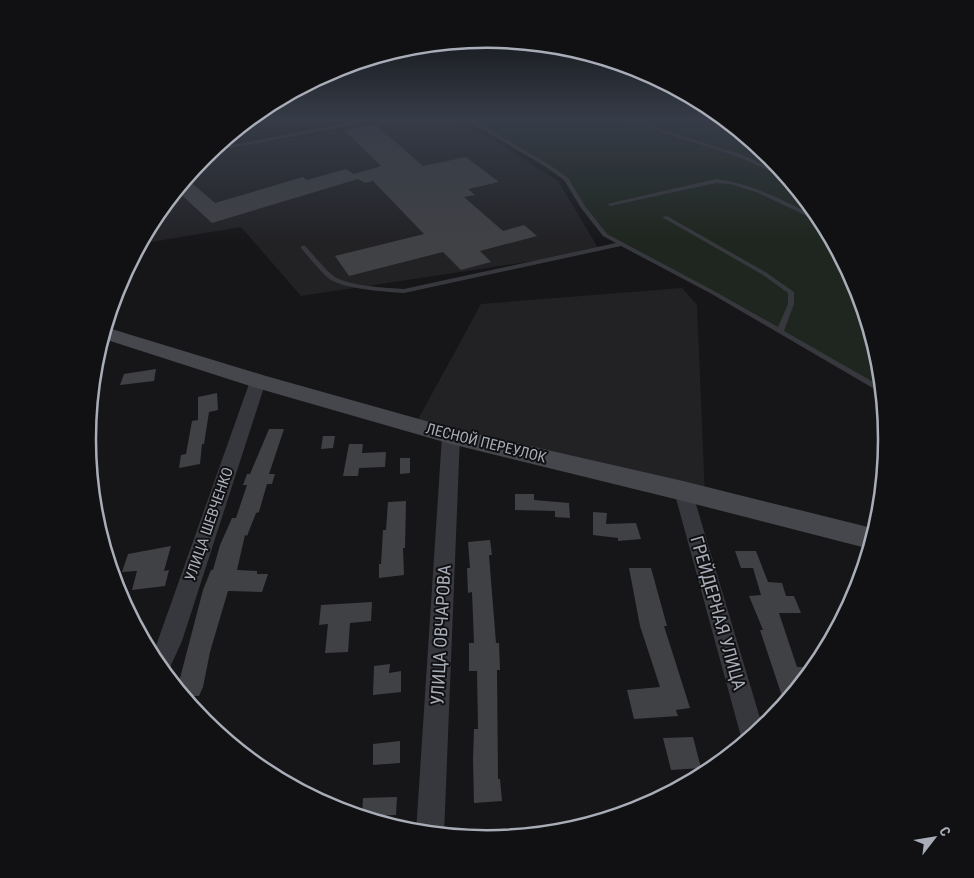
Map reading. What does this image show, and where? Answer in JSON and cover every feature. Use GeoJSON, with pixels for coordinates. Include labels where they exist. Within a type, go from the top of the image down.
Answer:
{"type":"FeatureCollection","features":[{"type":"Feature","properties":{"kind":"main road","name":"ЛЕСНОЙ ПЕРЕУЛОК"},"geometry":{"type":"LineString","coordinates":[[110,334],[258,381],[451,436],[866,537]]}},
{"type":"Feature","properties":{"kind":"street","name":"УЛИЦА ШЕВЧЕНКО"},"geometry":{"type":"LineString","coordinates":[[162,659],[258,381]]}},
{"type":"Feature","properties":{"kind":"street","name":"УЛИЦА ОВЧАРОВА"},"geometry":{"type":"LineString","coordinates":[[430,826],[451,436]]}},
{"type":"Feature","properties":{"kind":"street","name":"ГРЕЙДЕРНАЯ УЛИЦА"},"geometry":{"type":"LineString","coordinates":[[682,491],[751,728]]}},
{"type":"Feature","properties":{"kind":"lane"},"geometry":{"type":"LineString","coordinates":[[539,161],[566,179],[583,208],[605,235],[712,292],[875,387]]}},
{"type":"Feature","properties":{"kind":"lane"},"geometry":{"type":"LineString","coordinates":[[751,161],[772,171]]}},
{"type":"Feature","properties":{"kind":"lane"},"geometry":{"type":"LineString","coordinates":[[610,204],[716,181],[750,186],[809,216]]}},
{"type":"Feature","properties":{"kind":"lane"},"geometry":{"type":"LineString","coordinates":[[664,217],[765,274],[792,292],[791,304],[780,332]]}},
{"type":"Feature","properties":{"kind":"lane"},"geometry":{"type":"LineString","coordinates":[[304,247],[332,278],[380,290],[404,290],[431,286],[622,244]]}},
{"type":"Feature","properties":{"kind":"shaded area"},"geometry":{"type":"Polygon","coordinates":[[[211,161],[527,161],[558,181],[600,251],[301,296],[241,227],[148,242],[176,201],[211,161]]]}},
{"type":"Feature","properties":{"kind":"shaded area"},"geometry":{"type":"Polygon","coordinates":[[[539,161],[763,161],[813,221],[838,266],[858,313],[871,363],[875,386],[712,292],[605,235],[565,179],[539,161]]]}},
{"type":"Feature","properties":{"kind":"shaded area"},"geometry":{"type":"Polygon","coordinates":[[[682,288],[697,305],[705,497],[415,425],[481,304],[682,288]]]}},
{"type":"Feature","properties":{"kind":"building"},"geometry":{"type":"Polygon","coordinates":[[[376,161],[417,161],[423,166],[447,161],[471,161],[499,182],[468,189],[475,195],[464,197],[503,231],[524,225],[537,236],[480,251],[491,262],[461,270],[443,252],[349,276],[335,256],[424,234],[373,181],[365,183],[358,179],[212,223],[181,195],[192,183],[215,203],[303,177],[307,180],[346,169],[354,174],[381,166],[376,161]]]}},
{"type":"Feature","properties":{"kind":"building"},"geometry":{"type":"Polygon","coordinates":[[[156,369],[154,381],[120,385],[124,374],[156,369]]]}},
{"type":"Feature","properties":{"kind":"building"},"geometry":{"type":"Polygon","coordinates":[[[217,393],[218,410],[209,412],[200,464],[179,468],[181,455],[186,454],[192,421],[198,420],[198,397],[217,393]]]}},
{"type":"Feature","properties":{"kind":"building"},"geometry":{"type":"Polygon","coordinates":[[[269,429],[284,429],[269,474],[275,474],[272,484],[267,484],[259,512],[256,513],[247,536],[245,535],[237,570],[257,571],[257,574],[268,574],[262,592],[228,591],[210,652],[203,687],[199,696],[193,697],[179,681],[203,590],[211,570],[213,570],[220,545],[232,518],[236,518],[247,485],[243,485],[247,474],[250,474],[269,429]]]}},
{"type":"Feature","properties":{"kind":"building"},"geometry":{"type":"Polygon","coordinates":[[[323,436],[335,436],[333,448],[321,449],[323,436]]]}},
{"type":"Feature","properties":{"kind":"building"},"geometry":{"type":"Polygon","coordinates":[[[349,444],[363,444],[362,453],[386,452],[385,467],[359,468],[358,476],[343,476],[349,444]]]}},
{"type":"Feature","properties":{"kind":"building"},"geometry":{"type":"Polygon","coordinates":[[[400,458],[410,458],[410,473],[400,474],[400,458]]]}},
{"type":"Feature","properties":{"kind":"building"},"geometry":{"type":"Polygon","coordinates":[[[515,494],[534,494],[534,500],[569,503],[570,518],[555,517],[555,511],[515,510],[515,494]]]}},
{"type":"Feature","properties":{"kind":"building"},"geometry":{"type":"Polygon","coordinates":[[[406,501],[405,548],[403,548],[404,575],[379,578],[383,530],[386,530],[388,502],[406,501]]]}},
{"type":"Feature","properties":{"kind":"building"},"geometry":{"type":"Polygon","coordinates":[[[593,512],[607,513],[606,524],[636,523],[641,539],[618,541],[618,538],[593,535],[593,512]]]}},
{"type":"Feature","properties":{"kind":"building"},"geometry":{"type":"Polygon","coordinates":[[[490,540],[492,555],[489,555],[496,643],[499,643],[500,670],[497,670],[498,779],[500,779],[502,801],[474,803],[474,729],[478,729],[477,671],[469,671],[469,643],[474,643],[472,592],[468,593],[467,568],[470,568],[468,542],[490,540]]]}},
{"type":"Feature","properties":{"kind":"building"},"geometry":{"type":"Polygon","coordinates":[[[171,546],[164,571],[169,570],[165,586],[132,590],[137,571],[122,572],[128,554],[171,546]]]}},
{"type":"Feature","properties":{"kind":"building"},"geometry":{"type":"Polygon","coordinates":[[[735,551],[756,551],[768,582],[782,583],[786,596],[794,596],[801,613],[779,613],[797,667],[806,667],[782,696],[760,630],[763,630],[749,596],[761,595],[753,568],[741,568],[735,551]]]}},
{"type":"Feature","properties":{"kind":"building"},"geometry":{"type":"Polygon","coordinates":[[[629,568],[651,568],[667,626],[664,626],[690,708],[676,710],[678,716],[634,719],[627,690],[660,687],[640,626],[629,568]]]}},
{"type":"Feature","properties":{"kind":"building"},"geometry":{"type":"Polygon","coordinates":[[[372,602],[371,621],[350,623],[348,652],[325,653],[328,624],[319,625],[321,605],[372,602]]]}},
{"type":"Feature","properties":{"kind":"building"},"geometry":{"type":"Polygon","coordinates":[[[390,664],[389,673],[401,671],[401,692],[373,695],[374,666],[390,664]]]}},
{"type":"Feature","properties":{"kind":"building"},"geometry":{"type":"Polygon","coordinates":[[[693,737],[701,767],[671,770],[663,738],[693,737]]]}},
{"type":"Feature","properties":{"kind":"building"},"geometry":{"type":"Polygon","coordinates":[[[400,741],[400,763],[373,765],[373,744],[400,741]]]}},
{"type":"Feature","properties":{"kind":"building"},"geometry":{"type":"Polygon","coordinates":[[[397,797],[396,815],[380,815],[362,810],[363,798],[397,797]]]}}]}
